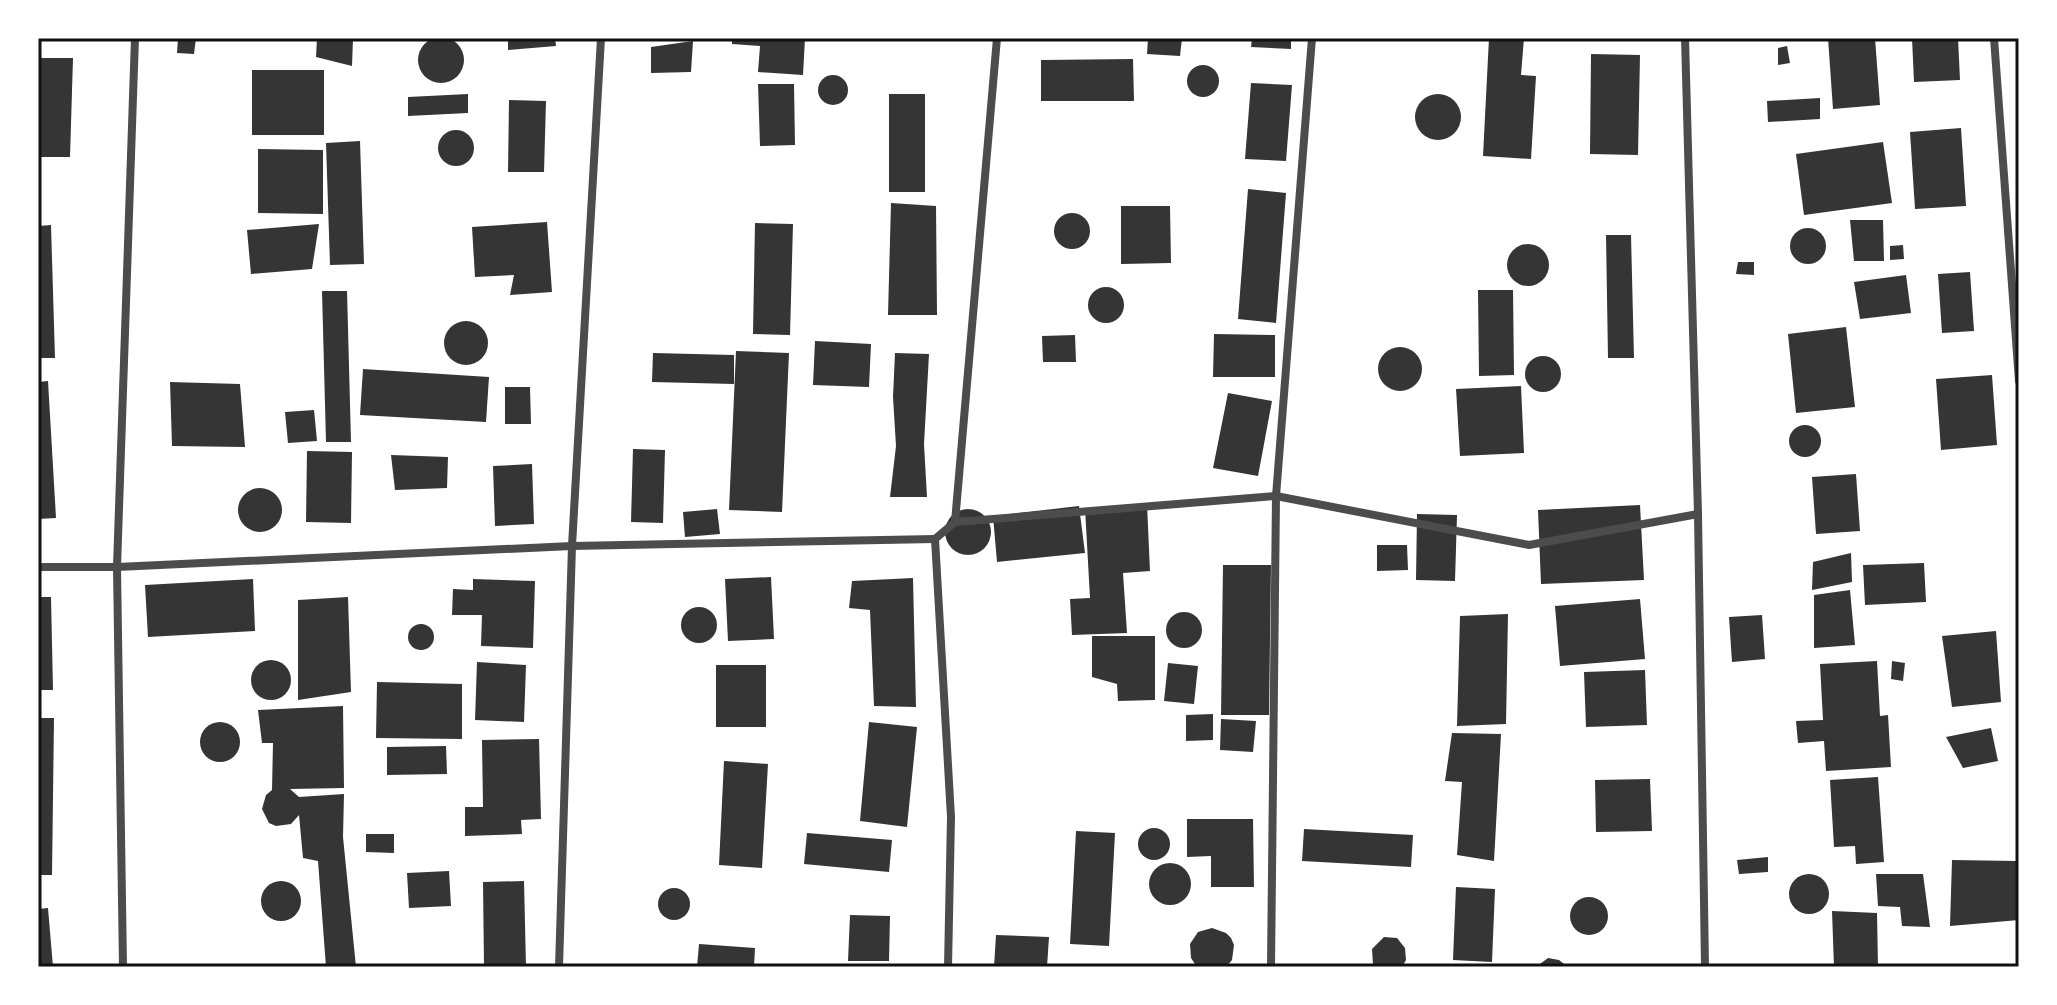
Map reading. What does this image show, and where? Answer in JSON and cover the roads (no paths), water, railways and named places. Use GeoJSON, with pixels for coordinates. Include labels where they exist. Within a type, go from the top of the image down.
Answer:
{"type":"FeatureCollection","features":[{"type":"Feature","properties":{"kind":"street"},"geometry":{"type":"LineString","coordinates":[[123,967],[117,567],[135,38]]}},
{"type":"Feature","properties":{"kind":"street"},"geometry":{"type":"LineString","coordinates":[[559,967],[572,546],[601,38]]}},
{"type":"Feature","properties":{"kind":"street"},"geometry":{"type":"LineString","coordinates":[[955,522],[997,38]]}},
{"type":"Feature","properties":{"kind":"street"},"geometry":{"type":"LineString","coordinates":[[1271,967],[1276,496],[1312,38]]}},
{"type":"Feature","properties":{"kind":"street"},"geometry":{"type":"LineString","coordinates":[[1685,38],[1698,514],[1705,967]]}},
{"type":"Feature","properties":{"kind":"street"},"geometry":{"type":"LineString","coordinates":[[1994,38],[2019,381]]}},
{"type":"Feature","properties":{"kind":"street"},"geometry":{"type":"LineString","coordinates":[[38,567],[117,567],[572,546],[935,539],[955,522],[1276,496],[1529,545],[1698,514]]}},
{"type":"Feature","properties":{"kind":"street"},"geometry":{"type":"LineString","coordinates":[[935,539],[951,817],[948,967]]}}]}
